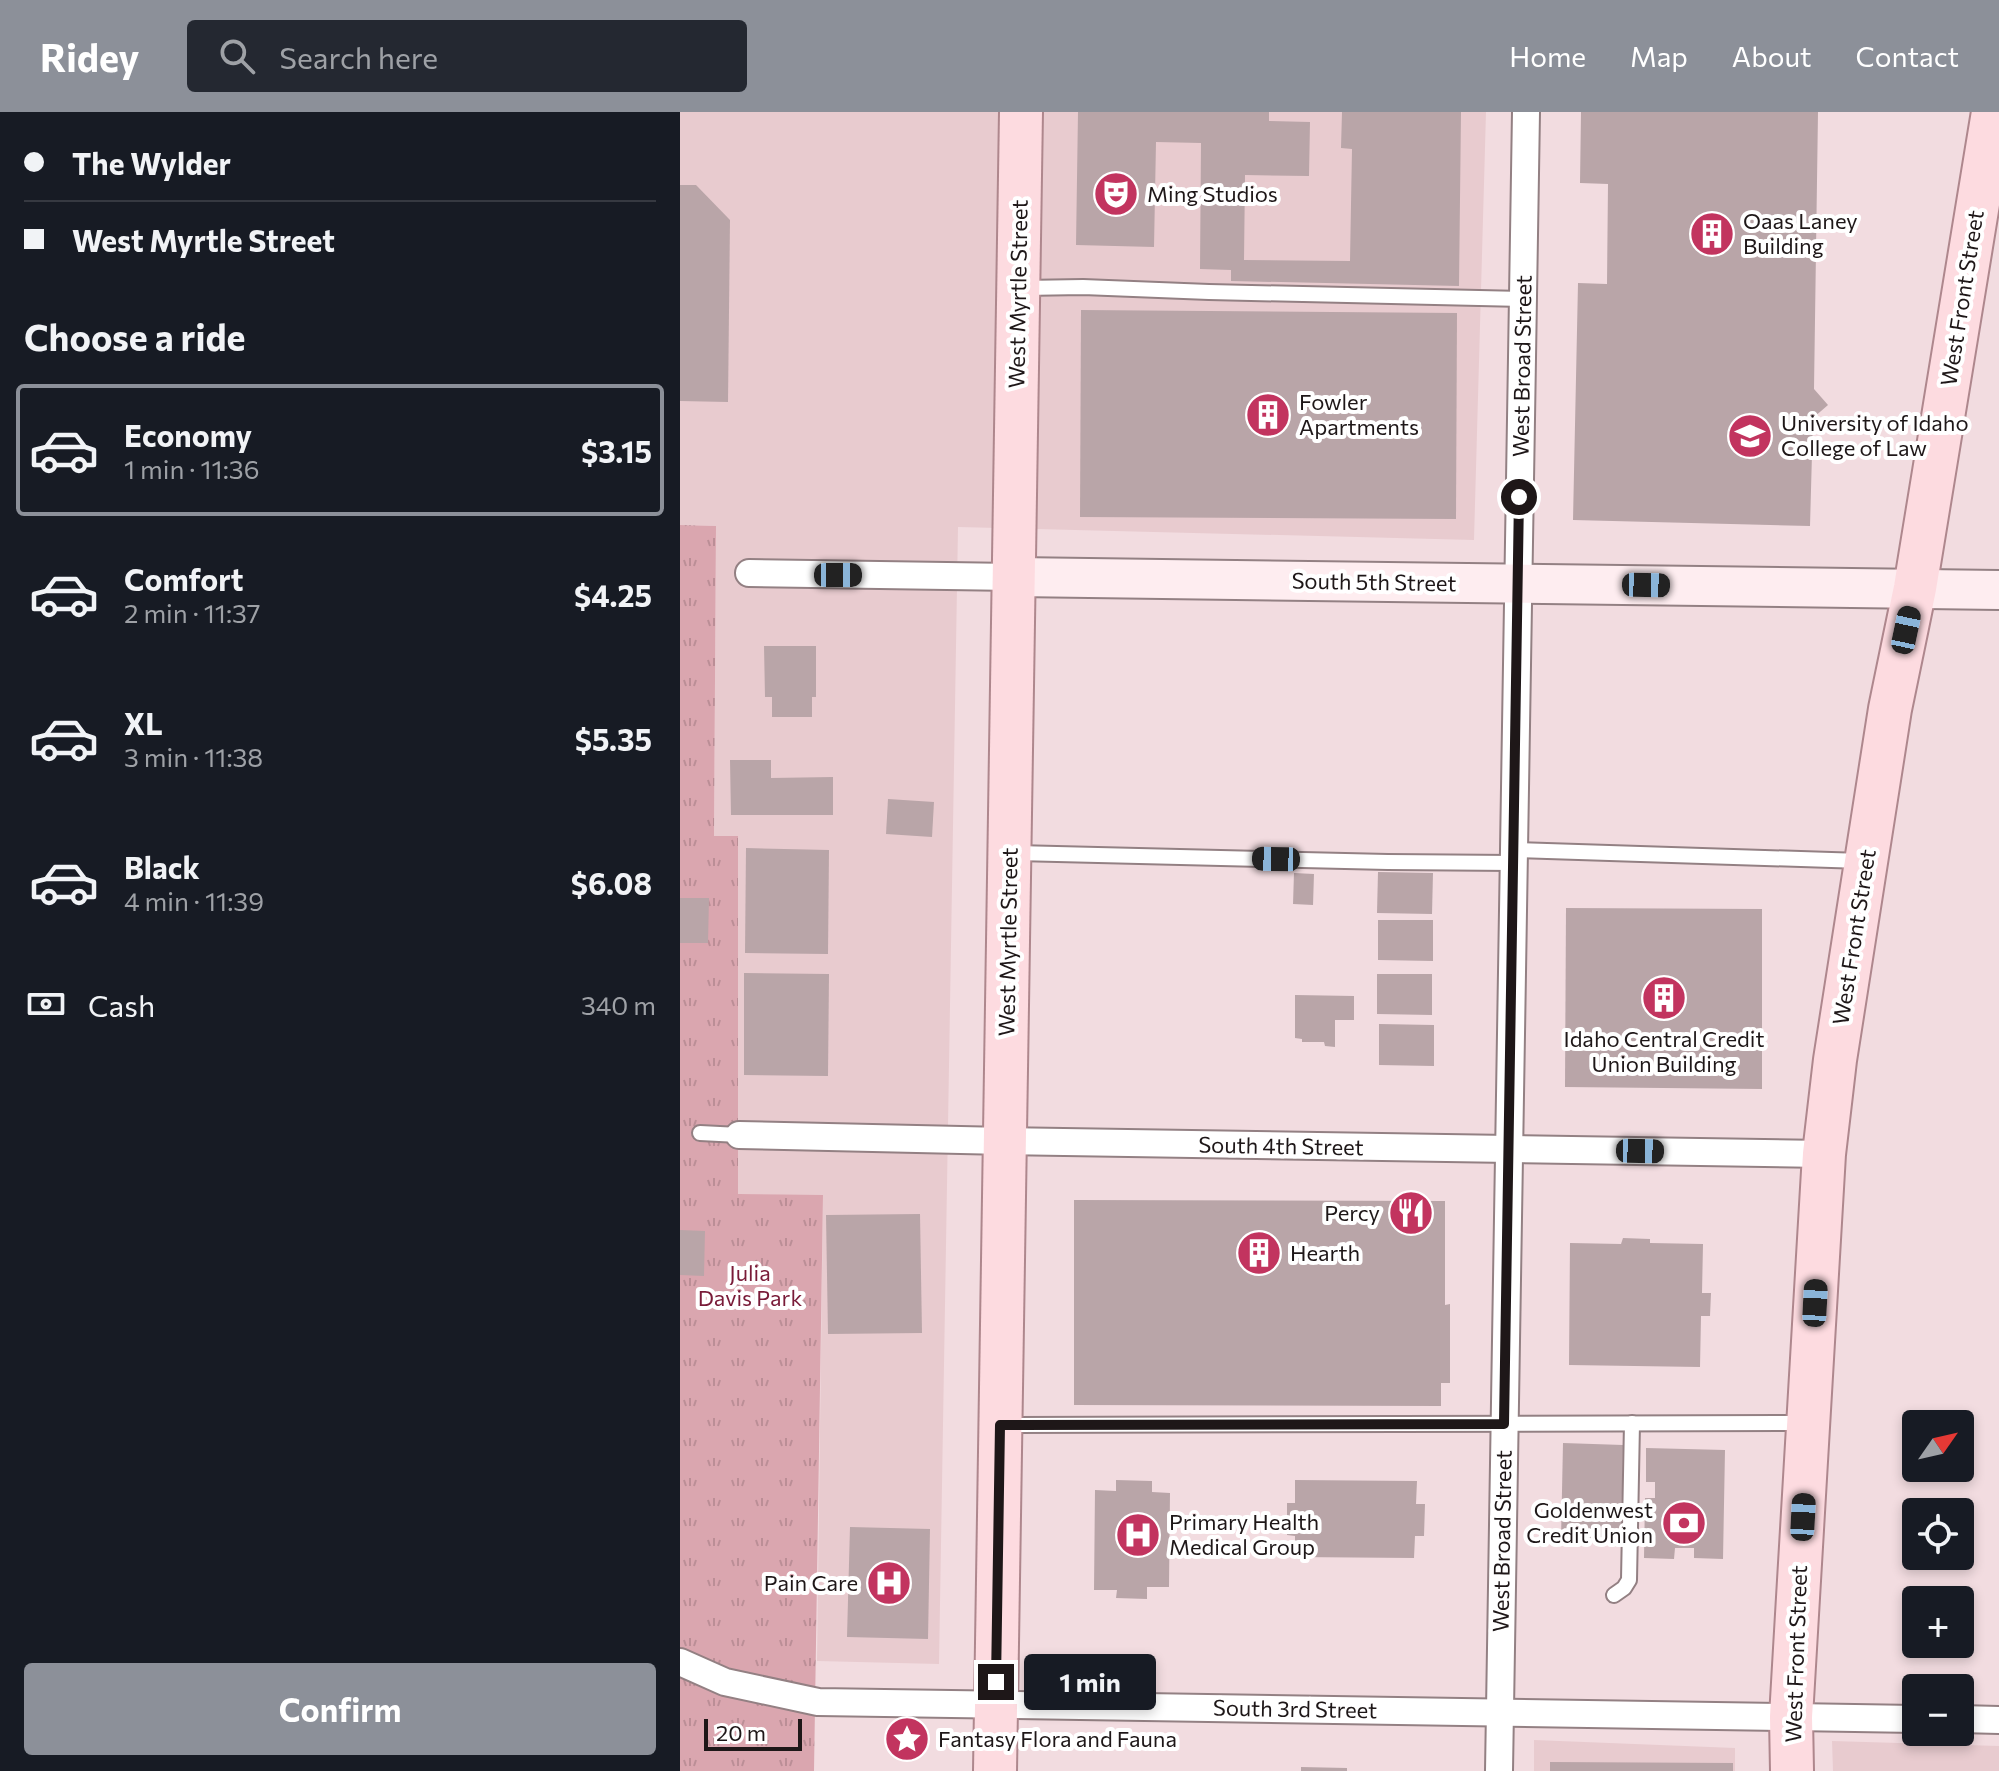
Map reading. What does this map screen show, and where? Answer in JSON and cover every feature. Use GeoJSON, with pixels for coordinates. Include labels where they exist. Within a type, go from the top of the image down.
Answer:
{"type":"FeatureCollection","features":[{"type":"Feature","properties":{"kind":"main road","name":"West Myrtle Street"},"geometry":{"type":"LineString","coordinates":[[995,1771],[1021,112]]}},
{"type":"Feature","properties":{"kind":"main road","name":"West Front Street"},"geometry":{"type":"LineString","coordinates":[[1792,1771],[1791,1717],[1824,1154],[1835,1060],[1890,709],[1915,588],[1993,112]]}},
{"type":"Feature","properties":{"kind":"street","name":"West Broad Street"},"geometry":{"type":"LineString","coordinates":[[1499,1771],[1526,112]]}},
{"type":"Feature","properties":{"kind":"street","name":"South 5th Street"},"geometry":{"type":"LineString","coordinates":[[749,573],[1999,590]]}},
{"type":"Feature","properties":{"kind":"street","name":"South 4th Street"},"geometry":{"type":"LineString","coordinates":[[739,1135],[1824,1154]]}},
{"type":"Feature","properties":{"kind":"street","name":"South 3rd Street"},"geometry":{"type":"LineString","coordinates":[[680,1662],[725,1682],[818,1702],[1902,1719]]}},
{"type":"Feature","properties":{"kind":"street"},"geometry":{"type":"LineString","coordinates":[[1974,1719],[1999,1720]]}},
{"type":"Feature","properties":{"kind":"lane"},"geometry":{"type":"LineString","coordinates":[[1018,288],[1083,287],[1523,299]]}},
{"type":"Feature","properties":{"kind":"lane"},"geometry":{"type":"LineString","coordinates":[[1010,853],[1388,862],[1514,856],[1866,862]]}},
{"type":"Feature","properties":{"kind":"lane"},"geometry":{"type":"LineString","coordinates":[[700,1133],[739,1135]]}},
{"type":"Feature","properties":{"kind":"lane"},"geometry":{"type":"LineString","coordinates":[[1614,1595],[1629,1580],[1632,1423]]}},
{"type":"Feature","properties":{"kind":"lane"},"geometry":{"type":"LineString","coordinates":[[1000,1425],[1808,1423]]}},
{"type":"Feature","properties":{"kind":"shaded area"},"geometry":{"type":"Polygon","coordinates":[[[680,112],[1486,112],[1474,540],[958,527],[939,1664],[817,1661],[823,1196],[738,1194],[738,837],[714,836],[716,526],[680,525],[680,112]]]}},
{"type":"Feature","properties":{"kind":"shaded area"},"geometry":{"type":"Polygon","coordinates":[[[1534,1740],[1735,1748],[1735,1771],[1534,1771],[1534,1740]]]}},
{"type":"Feature","properties":{"kind":"shaded area"},"geometry":{"type":"Polygon","coordinates":[[[1832,1741],[1902,1743],[1902,1746],[1999,1746],[1999,1771],[1833,1771],[1832,1741]]]}},
{"type":"Feature","properties":{"kind":"green space","name":"Julia Davis Park"},"geometry":{"type":"Polygon","coordinates":[[[680,525],[716,526],[714,836],[738,836],[738,1194],[823,1195],[814,1771],[680,1771],[680,525]]]}},
{"type":"Feature","properties":{"kind":"building"},"geometry":{"type":"Polygon","coordinates":[[[1078,112],[1269,112],[1269,121],[1310,122],[1309,176],[1245,175],[1244,260],[1350,261],[1352,149],[1341,148],[1342,112],[1461,112],[1459,286],[1231,281],[1231,270],[1200,269],[1201,143],[1156,142],[1154,247],[1076,245],[1078,112]]]}},
{"type":"Feature","properties":{"kind":"building"},"geometry":{"type":"Polygon","coordinates":[[[1581,112],[1818,112],[1814,389],[1828,405],[1813,418],[1810,526],[1573,520],[1578,283],[1607,284],[1608,184],[1580,183],[1581,112]]]}},
{"type":"Feature","properties":{"kind":"building"},"geometry":{"type":"Polygon","coordinates":[[[680,185],[696,185],[730,220],[728,402],[680,401],[680,185]]]}},
{"type":"Feature","properties":{"kind":"building","name":"Fowler Apartments"},"geometry":{"type":"Polygon","coordinates":[[[1081,310],[1457,313],[1456,519],[1080,517],[1081,310]]]}},
{"type":"Feature","properties":{"kind":"building"},"geometry":{"type":"Polygon","coordinates":[[[764,646],[816,646],[816,697],[812,697],[812,717],[772,717],[772,697],[765,697],[764,646]]]}},
{"type":"Feature","properties":{"kind":"building"},"geometry":{"type":"Polygon","coordinates":[[[730,760],[771,760],[771,778],[833,777],[833,815],[731,815],[730,760]]]}},
{"type":"Feature","properties":{"kind":"building"},"geometry":{"type":"Polygon","coordinates":[[[888,799],[934,802],[932,837],[886,834],[888,799]]]}},
{"type":"Feature","properties":{"kind":"building"},"geometry":{"type":"Polygon","coordinates":[[[746,848],[829,850],[828,954],[745,953],[746,848]]]}},
{"type":"Feature","properties":{"kind":"building"},"geometry":{"type":"Polygon","coordinates":[[[1378,872],[1433,873],[1432,914],[1377,913],[1378,872]]]}},
{"type":"Feature","properties":{"kind":"building"},"geometry":{"type":"Polygon","coordinates":[[[1294,873],[1314,874],[1313,905],[1293,904],[1294,873]]]}},
{"type":"Feature","properties":{"kind":"building"},"geometry":{"type":"Polygon","coordinates":[[[680,898],[709,898],[708,943],[680,943],[680,898]]]}},
{"type":"Feature","properties":{"kind":"building","name":"Idaho Central Credit Union Building"},"geometry":{"type":"Polygon","coordinates":[[[1566,908],[1762,909],[1762,1089],[1565,1087],[1566,908]]]}},
{"type":"Feature","properties":{"kind":"building"},"geometry":{"type":"Polygon","coordinates":[[[1378,920],[1433,920],[1433,961],[1378,960],[1378,920]]]}},
{"type":"Feature","properties":{"kind":"building"},"geometry":{"type":"Polygon","coordinates":[[[744,973],[829,974],[828,1076],[744,1075],[744,973]]]}},
{"type":"Feature","properties":{"kind":"building"},"geometry":{"type":"Polygon","coordinates":[[[1377,974],[1432,974],[1432,1015],[1377,1014],[1377,974]]]}},
{"type":"Feature","properties":{"kind":"building"},"geometry":{"type":"Polygon","coordinates":[[[1295,995],[1354,996],[1354,1020],[1335,1020],[1335,1047],[1325,1046],[1324,1042],[1302,1042],[1302,1039],[1295,1038],[1295,995]]]}},
{"type":"Feature","properties":{"kind":"building"},"geometry":{"type":"Polygon","coordinates":[[[1379,1024],[1434,1025],[1434,1066],[1379,1065],[1379,1024]]]}},
{"type":"Feature","properties":{"kind":"building","name":"Hearth"},"geometry":{"type":"Polygon","coordinates":[[[1074,1200],[1445,1201],[1445,1305],[1450,1304],[1450,1383],[1441,1383],[1441,1406],[1074,1405],[1074,1200]]]}},
{"type":"Feature","properties":{"kind":"building"},"geometry":{"type":"Polygon","coordinates":[[[920,1214],[922,1333],[828,1334],[826,1215],[920,1214]]]}},
{"type":"Feature","properties":{"kind":"building"},"geometry":{"type":"Polygon","coordinates":[[[680,1230],[705,1231],[704,1276],[680,1275],[680,1230]]]}},
{"type":"Feature","properties":{"kind":"building"},"geometry":{"type":"Polygon","coordinates":[[[1623,1238],[1650,1239],[1650,1243],[1703,1244],[1702,1293],[1711,1293],[1710,1316],[1701,1316],[1700,1367],[1569,1365],[1570,1243],[1621,1244],[1623,1238]]]}},
{"type":"Feature","properties":{"kind":"building"},"geometry":{"type":"Polygon","coordinates":[[[1563,1443],[1623,1445],[1621,1540],[1561,1539],[1563,1443]]]}},
{"type":"Feature","properties":{"kind":"building","name":"Goldenwest Credit Union"},"geometry":{"type":"Polygon","coordinates":[[[1646,1448],[1725,1450],[1723,1559],[1694,1558],[1694,1548],[1675,1548],[1674,1559],[1644,1558],[1645,1498],[1655,1498],[1655,1482],[1646,1482],[1646,1448]]]}},
{"type":"Feature","properties":{"kind":"building"},"geometry":{"type":"Polygon","coordinates":[[[1116,1480],[1152,1481],[1152,1492],[1170,1493],[1169,1587],[1147,1587],[1147,1599],[1116,1598],[1117,1590],[1094,1590],[1095,1490],[1116,1491],[1116,1480]]]}},
{"type":"Feature","properties":{"kind":"building"},"geometry":{"type":"Polygon","coordinates":[[[1295,1480],[1417,1481],[1416,1504],[1425,1504],[1424,1536],[1415,1536],[1414,1558],[1295,1557],[1295,1536],[1287,1535],[1287,1503],[1295,1503],[1295,1480]]]}},
{"type":"Feature","properties":{"kind":"building","name":"Pain Care"},"geometry":{"type":"Polygon","coordinates":[[[850,1527],[930,1529],[928,1639],[847,1637],[850,1527]]]}},
{"type":"Feature","properties":{"kind":"building"},"geometry":{"type":"Polygon","coordinates":[[[1550,1762],[1733,1763],[1733,1771],[1550,1771],[1550,1762]]]}},
{"type":"Feature","properties":{"kind":"building"},"geometry":{"type":"Polygon","coordinates":[[[1301,1767],[1347,1768],[1347,1771],[1301,1771],[1301,1767]]]}},
{"type":"Feature","properties":{"kind":"place","name":"Ming Studios"},"geometry":{"type":"Point","coordinates":[1116,194]}},
{"type":"Feature","properties":{"kind":"place","name":"Oaas Laney Building"},"geometry":{"type":"Point","coordinates":[1712,234]}},
{"type":"Feature","properties":{"kind":"place","name":"Fowler Apartments"},"geometry":{"type":"Point","coordinates":[1268,415]}},
{"type":"Feature","properties":{"kind":"place","name":"University of Idaho College of Law"},"geometry":{"type":"Point","coordinates":[1750,436]}},
{"type":"Feature","properties":{"kind":"place","name":"Idaho Central Credit Union Building"},"geometry":{"type":"Point","coordinates":[1664,998]}},
{"type":"Feature","properties":{"kind":"place","name":"Percy"},"geometry":{"type":"Point","coordinates":[1411,1213]}},
{"type":"Feature","properties":{"kind":"place","name":"Hearth"},"geometry":{"type":"Point","coordinates":[1259,1253]}},
{"type":"Feature","properties":{"kind":"place","name":"Goldenwest Credit Union"},"geometry":{"type":"Point","coordinates":[1684,1523]}},
{"type":"Feature","properties":{"kind":"place","name":"Primary Health Medical Group"},"geometry":{"type":"Point","coordinates":[1138,1535]}},
{"type":"Feature","properties":{"kind":"place","name":"Pain Care"},"geometry":{"type":"Point","coordinates":[889,1583]}},
{"type":"Feature","properties":{"kind":"place","name":"Fantasy Flora and Fauna"},"geometry":{"type":"Point","coordinates":[907,1739]}},
{"type":"Feature","properties":{"kind":"route"},"geometry":{"type":"LineString","coordinates":[[996,1682],[1000,1425],[1504,1424],[1519,497]]}}]}
